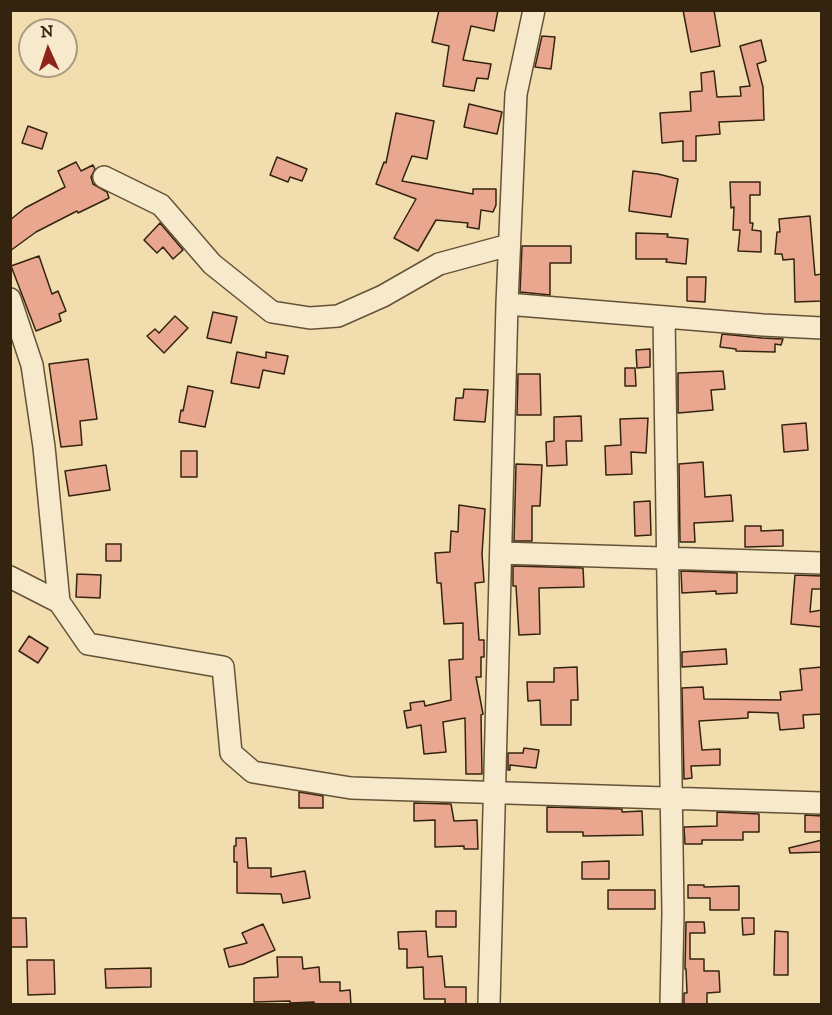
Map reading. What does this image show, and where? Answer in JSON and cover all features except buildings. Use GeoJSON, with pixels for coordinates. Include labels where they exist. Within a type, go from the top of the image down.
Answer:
{"type":"FeatureCollection","features":[{"type":"Feature","properties":{"kind":"street"},"geometry":{"type":"LineString","coordinates":[[489,1005],[509,245],[516,94],[534,10]]}},
{"type":"Feature","properties":{"kind":"street"},"geometry":{"type":"LineString","coordinates":[[104,177],[162,205],[212,264],[272,312],[310,318],[338,316],[383,296],[439,264],[509,245]]}},
{"type":"Feature","properties":{"kind":"street"},"geometry":{"type":"LineString","coordinates":[[10,299],[32,366],[44,447],[59,602]]}},
{"type":"Feature","properties":{"kind":"street"},"geometry":{"type":"LineString","coordinates":[[507,304],[763,325],[822,327]]}},
{"type":"Feature","properties":{"kind":"street"},"geometry":{"type":"LineString","coordinates":[[664,317],[671,798],[671,1005]]}},
{"type":"Feature","properties":{"kind":"street"},"geometry":{"type":"LineString","coordinates":[[501,553],[822,563]]}},
{"type":"Feature","properties":{"kind":"street"},"geometry":{"type":"LineString","coordinates":[[10,577],[59,602],[88,644],[223,667],[231,753],[253,772],[351,788],[822,803]]}}]}
